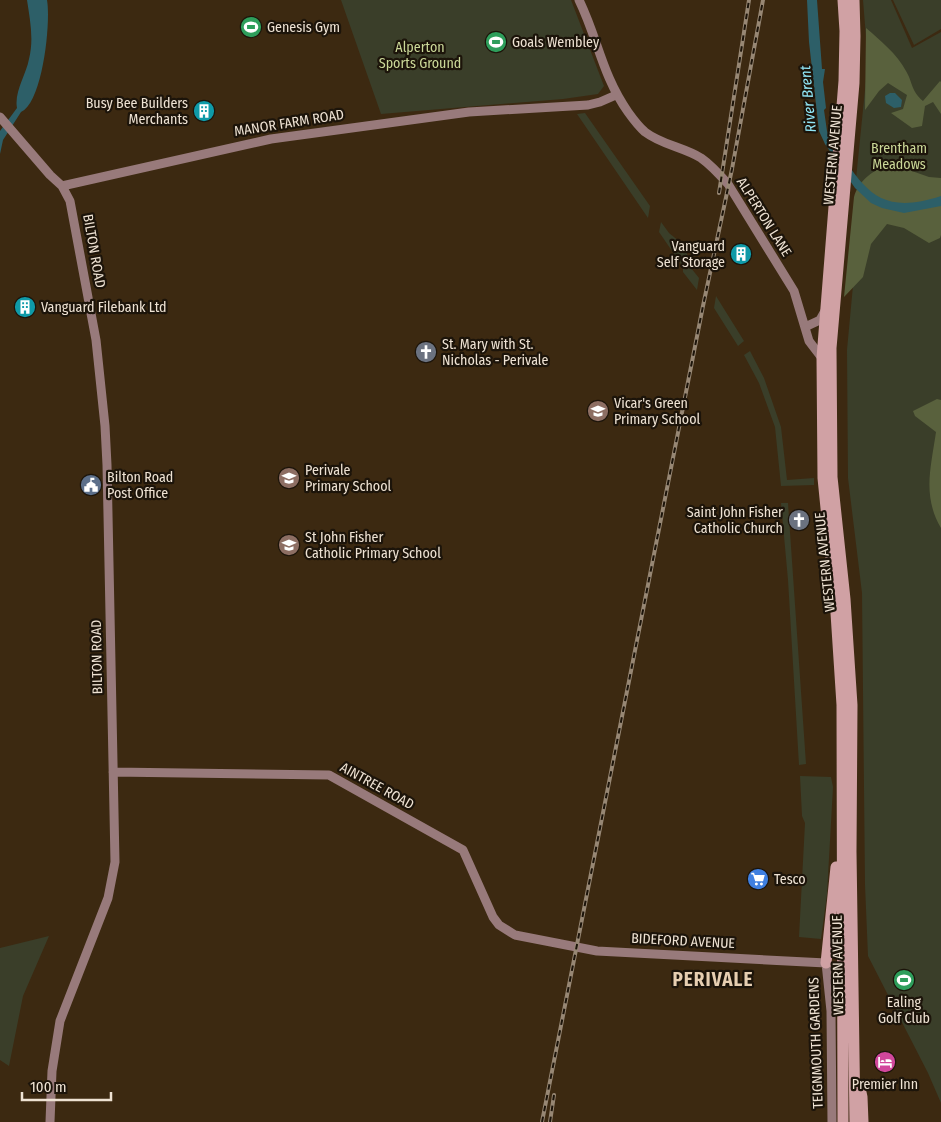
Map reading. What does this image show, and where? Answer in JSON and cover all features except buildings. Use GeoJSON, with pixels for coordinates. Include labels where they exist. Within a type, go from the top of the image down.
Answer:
{"type":"FeatureCollection","features":[{"type":"Feature","properties":{"kind":"highway","name":"WESTERN AVENUE"},"geometry":{"type":"LineString","coordinates":[[843,0],[845,31],[845,129],[831,348],[832,477],[845,599],[852,704],[851,852],[855,1122]]}},
{"type":"Feature","properties":{"kind":"highway","name":"WESTERN AVENUE"},"geometry":{"type":"LineString","coordinates":[[845,129],[854,84],[854,0]]}},
{"type":"Feature","properties":{"kind":"highway","name":"WESTERN AVENUE"},"geometry":{"type":"LineString","coordinates":[[841,179],[825,310],[822,358],[823,478],[835,598],[842,706],[843,1122]]}},
{"type":"Feature","properties":{"kind":"highway"},"geometry":{"type":"LineString","coordinates":[[826,963],[842,816]]}},
{"type":"Feature","properties":{"kind":"highway"},"geometry":{"type":"LineString","coordinates":[[855,1067],[862,1097],[863,1122]]}},
{"type":"Feature","properties":{"kind":"street","name":"ALPERTON LANE"},"geometry":{"type":"LineString","coordinates":[[579,0],[588,18],[607,78],[616,95],[637,125],[645,132],[655,139],[700,158],[728,184],[794,292],[809,341],[822,358]]}},
{"type":"Feature","properties":{"kind":"street","name":"MANOR FARM ROAD"},"geometry":{"type":"LineString","coordinates":[[62,186],[271,138],[469,112],[588,105],[616,95]]}},
{"type":"Feature","properties":{"kind":"street"},"geometry":{"type":"LineString","coordinates":[[0,117],[50,175],[62,186]]}},
{"type":"Feature","properties":{"kind":"street","name":"BILTON ROAD"},"geometry":{"type":"LineString","coordinates":[[50,1122],[52,1071],[60,1021],[108,898],[115,862],[105,426],[96,340],[73,209],[62,186]]}},
{"type":"Feature","properties":{"kind":"street"},"geometry":{"type":"LineString","coordinates":[[805,327],[820,320],[825,310]]}},
{"type":"Feature","properties":{"kind":"street","name":"AINTREE ROAD"},"geometry":{"type":"LineString","coordinates":[[113,772],[329,775],[464,850],[488,910],[499,925],[515,936],[539,940]]}},
{"type":"Feature","properties":{"kind":"street","name":"BIDEFORD AVENUE"},"geometry":{"type":"LineString","coordinates":[[539,940],[597,951],[826,963]]}},
{"type":"Feature","properties":{"kind":"street","name":"TEIGNMOUTH GARDENS"},"geometry":{"type":"LineString","coordinates":[[826,963],[830,1011],[832,1122]]}},
{"type":"Feature","properties":{"kind":"green space","name":"Alperton Sports Ground"},"geometry":{"type":"Polygon","coordinates":[[[341,0],[571,0],[604,86],[598,94],[563,99],[381,114],[341,0]]]}},
{"type":"Feature","properties":{"kind":"green space","name":"Brentham Meadows"},"geometry":{"type":"Polygon","coordinates":[[[863,0],[891,0],[912,48],[941,32],[941,197],[883,196],[856,179],[866,80],[866,37],[863,0]]]}},
{"type":"Feature","properties":{"kind":"green space"},"geometry":{"type":"Polygon","coordinates":[[[893,0],[941,0],[941,29],[914,45],[893,0]]]}},
{"type":"Feature","properties":{"kind":"green space"},"geometry":{"type":"Polygon","coordinates":[[[866,28],[898,59],[906,71],[916,94],[923,101],[941,82],[941,114],[933,102],[925,106],[922,126],[912,128],[891,113],[903,109],[907,95],[888,83],[879,91],[865,110],[866,28]]]}},
{"type":"Feature","properties":{"kind":"green space"},"geometry":{"type":"Polygon","coordinates":[[[585,113],[650,206],[648,218],[577,114],[585,113]]]}},
{"type":"Feature","properties":{"kind":"green space"},"geometry":{"type":"Polygon","coordinates":[[[889,163],[929,177],[941,178],[940,238],[929,243],[904,228],[887,224],[871,244],[863,277],[844,297],[856,191],[863,180],[889,163]]]}},
{"type":"Feature","properties":{"kind":"green space"},"geometry":{"type":"Polygon","coordinates":[[[941,209],[941,1103],[928,1073],[868,956],[865,885],[862,593],[848,478],[847,350],[860,210],[941,209]]]}},
{"type":"Feature","properties":{"kind":"green space"},"geometry":{"type":"Polygon","coordinates":[[[661,222],[669,233],[685,246],[691,268],[699,278],[697,290],[683,272],[683,267],[659,232],[661,222]]]}},
{"type":"Feature","properties":{"kind":"green space"},"geometry":{"type":"Polygon","coordinates":[[[716,296],[744,341],[738,346],[714,308],[716,296]]]}},
{"type":"Feature","properties":{"kind":"green space"},"geometry":{"type":"Polygon","coordinates":[[[750,351],[764,378],[781,427],[787,480],[814,478],[814,485],[781,486],[775,427],[759,383],[744,355],[750,351]]]}},
{"type":"Feature","properties":{"kind":"green space"},"geometry":{"type":"Polygon","coordinates":[[[937,399],[941,400],[941,528],[935,516],[930,493],[930,469],[936,432],[915,416],[913,411],[937,399]]]}},
{"type":"Feature","properties":{"kind":"green space"},"geometry":{"type":"Polygon","coordinates":[[[781,503],[788,503],[806,764],[799,765],[788,580],[781,503]]]}},
{"type":"Feature","properties":{"kind":"green space"},"geometry":{"type":"Polygon","coordinates":[[[800,776],[831,777],[833,787],[827,894],[821,939],[799,937],[805,823],[802,816],[800,776]]]}},
{"type":"Feature","properties":{"kind":"green space"},"geometry":{"type":"Polygon","coordinates":[[[49,936],[23,996],[9,1066],[0,1060],[0,948],[49,936]]]}},
{"type":"Feature","properties":{"kind":"water"},"geometry":{"type":"Polygon","coordinates":[[[27,0],[47,0],[48,25],[44,60],[35,93],[29,105],[21,112],[3,140],[0,154],[0,131],[17,108],[17,96],[28,65],[31,30],[27,0]]]}},
{"type":"Feature","properties":{"kind":"water"},"geometry":{"type":"Polygon","coordinates":[[[807,0],[817,0],[822,69],[825,69],[823,82],[826,108],[824,110],[829,136],[851,169],[873,193],[885,200],[900,203],[919,202],[941,196],[941,206],[904,213],[882,208],[871,203],[855,188],[825,144],[819,131],[809,42],[807,0]]]}},
{"type":"Feature","properties":{"kind":"water"},"geometry":{"type":"Polygon","coordinates":[[[895,93],[902,100],[901,107],[894,108],[886,103],[885,96],[895,93]]]}},
{"type":"Feature","properties":{"kind":"railway"},"geometry":{"type":"LineString","coordinates":[[719,193],[749,0]]}},
{"type":"Feature","properties":{"kind":"railway"},"geometry":{"type":"LineString","coordinates":[[542,1122],[703,306],[732,169],[763,0]]}},
{"type":"Feature","properties":{"kind":"railway"},"geometry":{"type":"LineString","coordinates":[[550,1122],[554,1095]]}},
{"type":"Feature","properties":{"kind":"place","name":"Genesis Gym"},"geometry":{"type":"Point","coordinates":[251,27]}},
{"type":"Feature","properties":{"kind":"place","name":"Goals Wembley"},"geometry":{"type":"Point","coordinates":[496,42]}},
{"type":"Feature","properties":{"kind":"place","name":"Busy Bee Builders Merchants"},"geometry":{"type":"Point","coordinates":[204,111]}},
{"type":"Feature","properties":{"kind":"place","name":"Vanguard Self Storage"},"geometry":{"type":"Point","coordinates":[741,254]}},
{"type":"Feature","properties":{"kind":"place","name":"Vanguard Filebank Ltd"},"geometry":{"type":"Point","coordinates":[25,307]}},
{"type":"Feature","properties":{"kind":"place","name":"St. Mary with St. Nicholas - Perivale"},"geometry":{"type":"Point","coordinates":[426,352]}},
{"type":"Feature","properties":{"kind":"place","name":"Vicar's Green Primary School"},"geometry":{"type":"Point","coordinates":[598,411]}},
{"type":"Feature","properties":{"kind":"place","name":"Perivale Primary School"},"geometry":{"type":"Point","coordinates":[289,478]}},
{"type":"Feature","properties":{"kind":"place","name":"Bilton Road Post Office"},"geometry":{"type":"Point","coordinates":[91,485]}},
{"type":"Feature","properties":{"kind":"place","name":"Saint John Fisher Catholic Church"},"geometry":{"type":"Point","coordinates":[799,520]}},
{"type":"Feature","properties":{"kind":"place","name":"St John Fisher Catholic Primary School"},"geometry":{"type":"Point","coordinates":[289,545]}},
{"type":"Feature","properties":{"kind":"place","name":"Tesco"},"geometry":{"type":"Point","coordinates":[758,879]}},
{"type":"Feature","properties":{"kind":"place","name":"Ealing Golf Club"},"geometry":{"type":"Point","coordinates":[904,980]}},
{"type":"Feature","properties":{"kind":"place","name":"Premier Inn"},"geometry":{"type":"Point","coordinates":[885,1062]}},
{"type":"Feature","properties":{"kind":"district","name":"PERIVALE"},"geometry":{"type":"Point","coordinates":[713,979]}},
{"type":"Feature","properties":{"kind":"water label","name":"River Brent"},"geometry":{"type":"Point","coordinates":[808,99]}}]}
